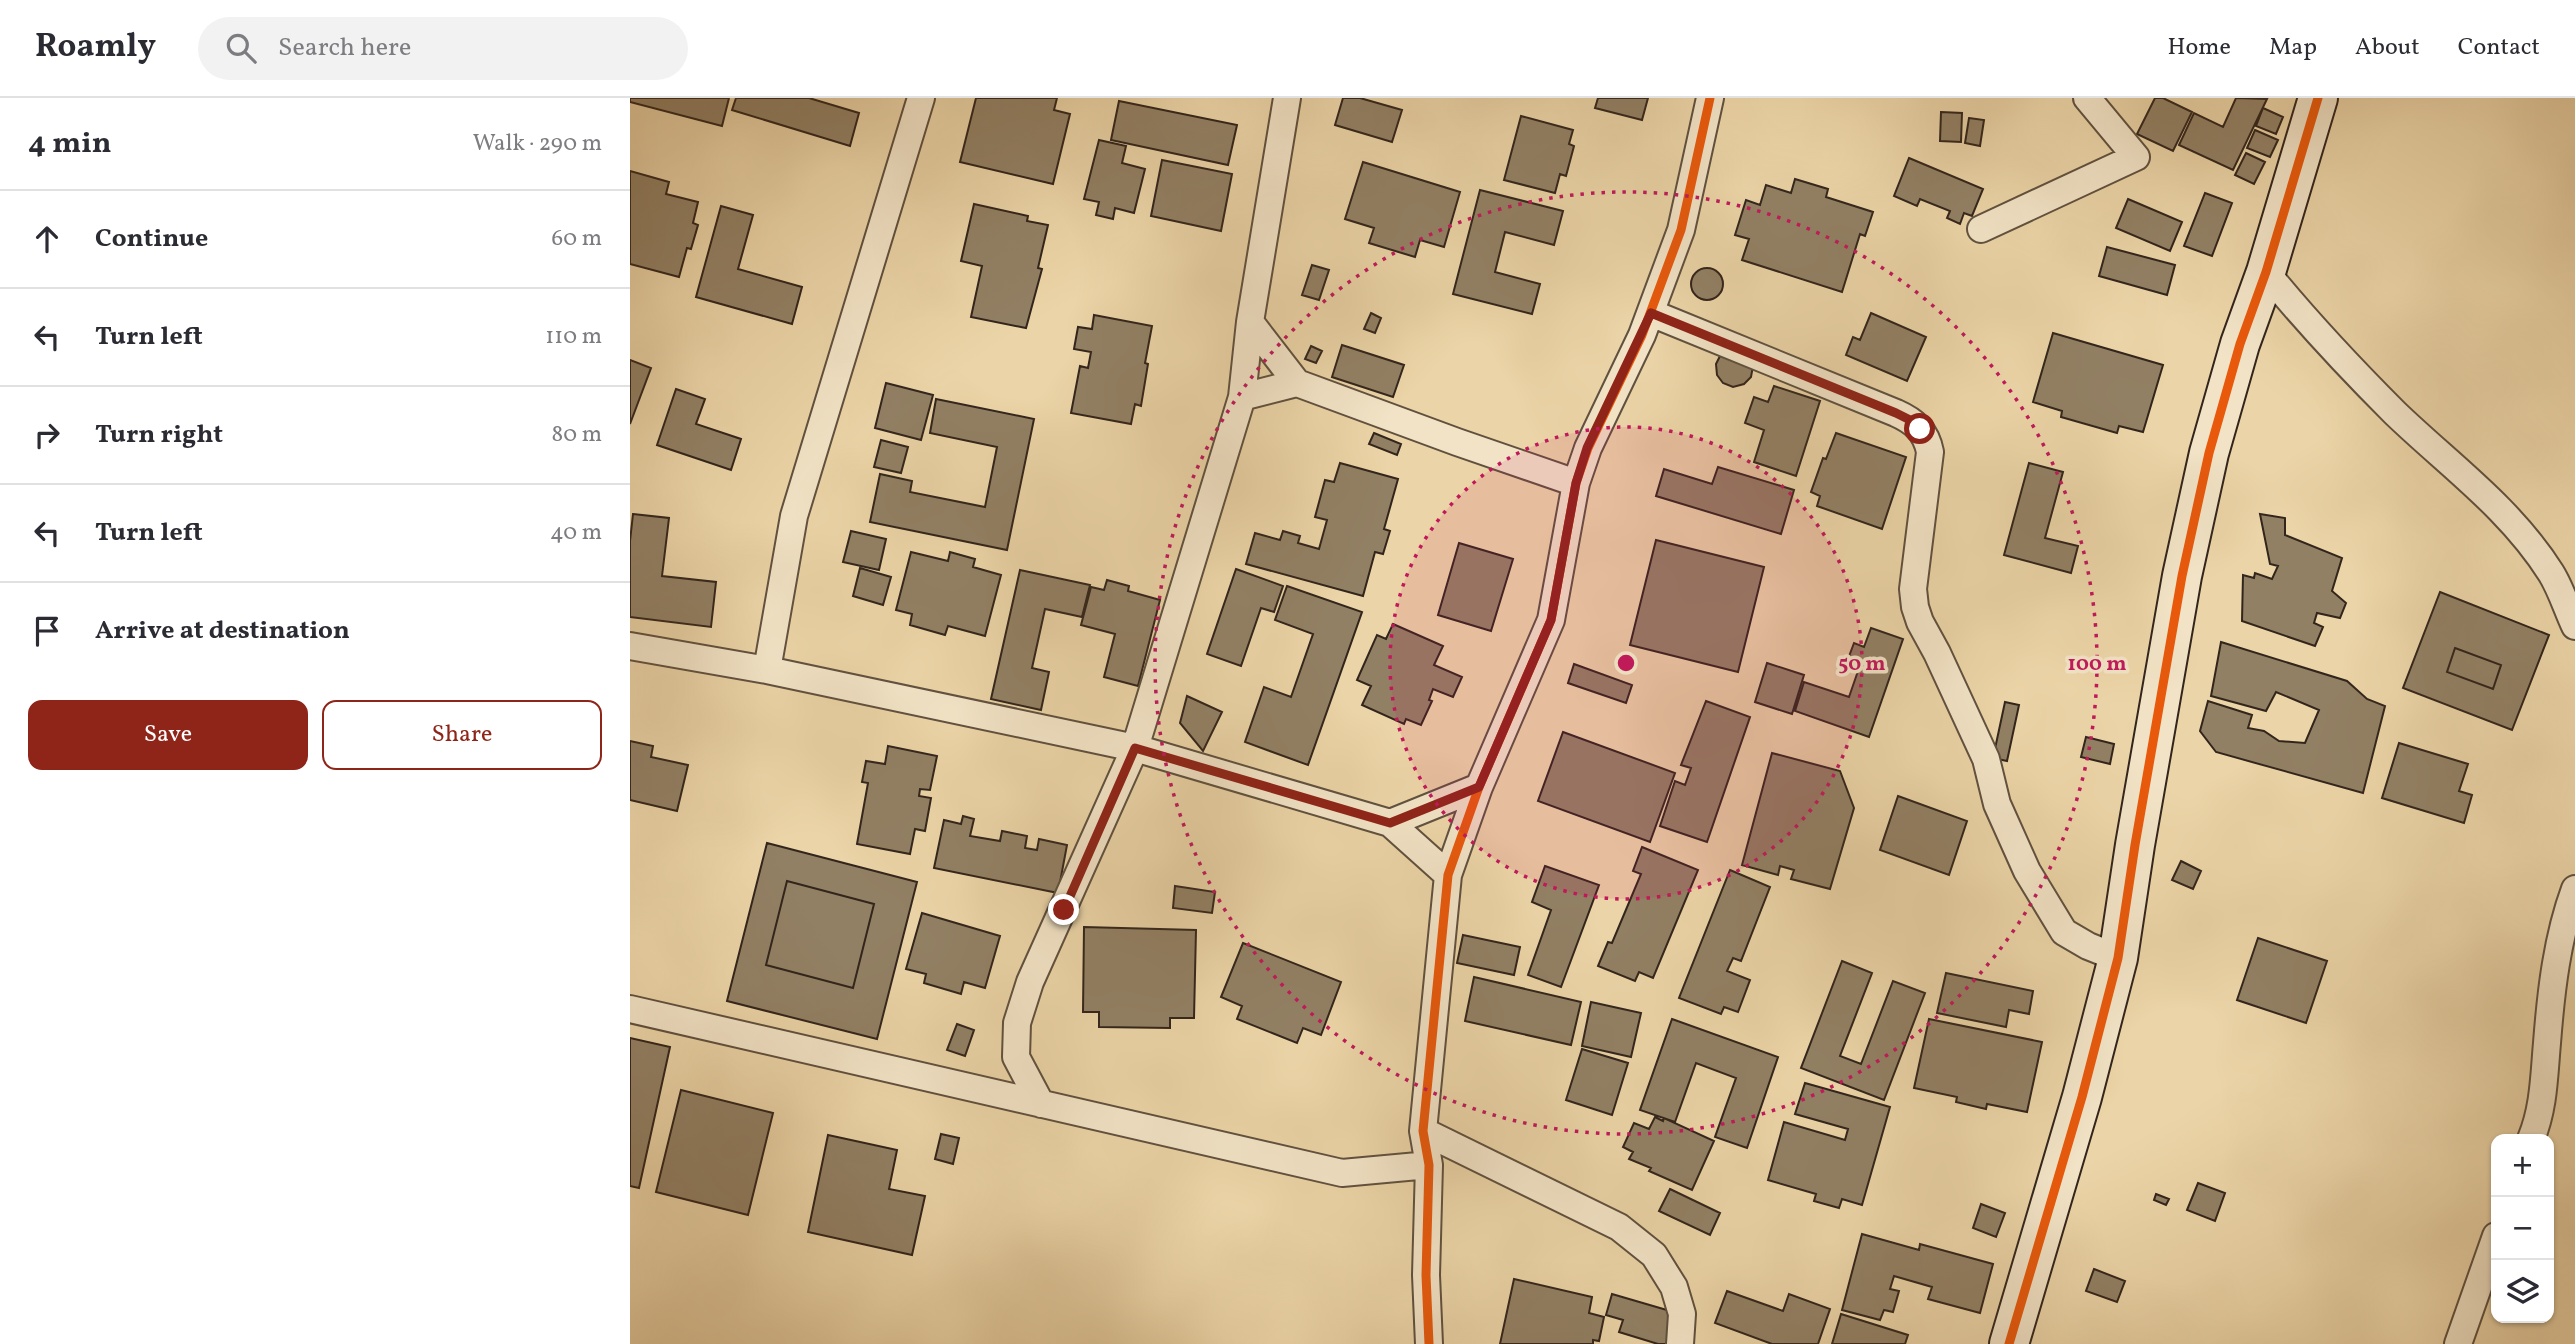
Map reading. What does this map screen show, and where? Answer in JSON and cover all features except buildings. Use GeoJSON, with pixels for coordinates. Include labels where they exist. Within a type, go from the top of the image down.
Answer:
{"type":"FeatureCollection","features":[{"type":"Feature","properties":{"kind":"street"},"geometry":{"type":"LineString","coordinates":[[767,670],[794,516],[921,98]]}},
{"type":"Feature","properties":{"kind":"street"},"geometry":{"type":"LineString","coordinates":[[1041,1104],[1016,1058],[1017,1023],[1030,982],[1135,748],[1242,397],[1250,322],[1287,98]]}},
{"type":"Feature","properties":{"kind":"street"},"geometry":{"type":"LineString","coordinates":[[1429,1344],[1426,1275],[1429,1165],[1423,1131],[1448,875],[1479,787],[1551,620],[1576,483],[1587,448],[1651,313],[1681,230],[1710,98]]}},
{"type":"Feature","properties":{"kind":"street"},"geometry":{"type":"LineString","coordinates":[[1981,229],[2136,158],[2087,98]]}},
{"type":"Feature","properties":{"kind":"street"},"geometry":{"type":"LineString","coordinates":[[2010,1344],[2082,1097],[2118,958],[2182,576],[2209,453],[2240,344],[2266,272],[2318,98]]}},
{"type":"Feature","properties":{"kind":"street"},"geometry":{"type":"LineString","coordinates":[[2266,272],[2299,312],[2396,413],[2479,487],[2518,528],[2552,574],[2575,626]]}},
{"type":"Feature","properties":{"kind":"street"},"geometry":{"type":"LineString","coordinates":[[1651,313],[1896,413],[1920,429],[1928,441],[1930,452],[1913,589],[1920,622],[1986,760],[1997,804],[2027,871],[2064,932],[2077,941],[2118,958]]}},
{"type":"Feature","properties":{"kind":"street"},"geometry":{"type":"LineString","coordinates":[[1250,322],[1297,383],[1576,483]]}},
{"type":"Feature","properties":{"kind":"street"},"geometry":{"type":"LineString","coordinates":[[1242,397],[1297,383]]}},
{"type":"Feature","properties":{"kind":"street"},"geometry":{"type":"LineString","coordinates":[[630,646],[767,670],[1135,748],[1390,823],[1448,875]]}},
{"type":"Feature","properties":{"kind":"street"},"geometry":{"type":"LineString","coordinates":[[1390,823],[1479,787]]}},
{"type":"Feature","properties":{"kind":"street"},"geometry":{"type":"LineString","coordinates":[[2534,1134],[2545,1086],[2556,962],[2567,911],[2575,889]]}},
{"type":"Feature","properties":{"kind":"street"},"geometry":{"type":"LineString","coordinates":[[630,1009],[1342,1173],[1429,1165]]}},
{"type":"Feature","properties":{"kind":"street"},"geometry":{"type":"LineString","coordinates":[[1423,1131],[1619,1227],[1654,1255],[1674,1287],[1682,1314],[1680,1344]]}},
{"type":"Feature","properties":{"kind":"street"},"geometry":{"type":"LineString","coordinates":[[2458,1344],[2491,1250]]}},
{"type":"Feature","properties":{"kind":"cycle path"},"geometry":{"type":"LineString","coordinates":[[1429,1344],[1426,1275],[1429,1165],[1423,1131],[1448,875],[1479,787],[1551,620],[1576,483],[1588,448],[1642,335],[1681,230],[1710,98]]}},
{"type":"Feature","properties":{"kind":"cycle path"},"geometry":{"type":"LineString","coordinates":[[2009,1344],[2082,1097],[2118,958],[2182,576],[2209,453],[2240,344],[2266,272],[2318,98]]}},
{"type":"Feature","properties":{"kind":"route"},"geometry":{"type":"LineString","coordinates":[[1064,910],[1135,748],[1390,823],[1479,787],[1551,620],[1576,483],[1587,448],[1651,313],[1896,413],[1920,429]]}}]}
